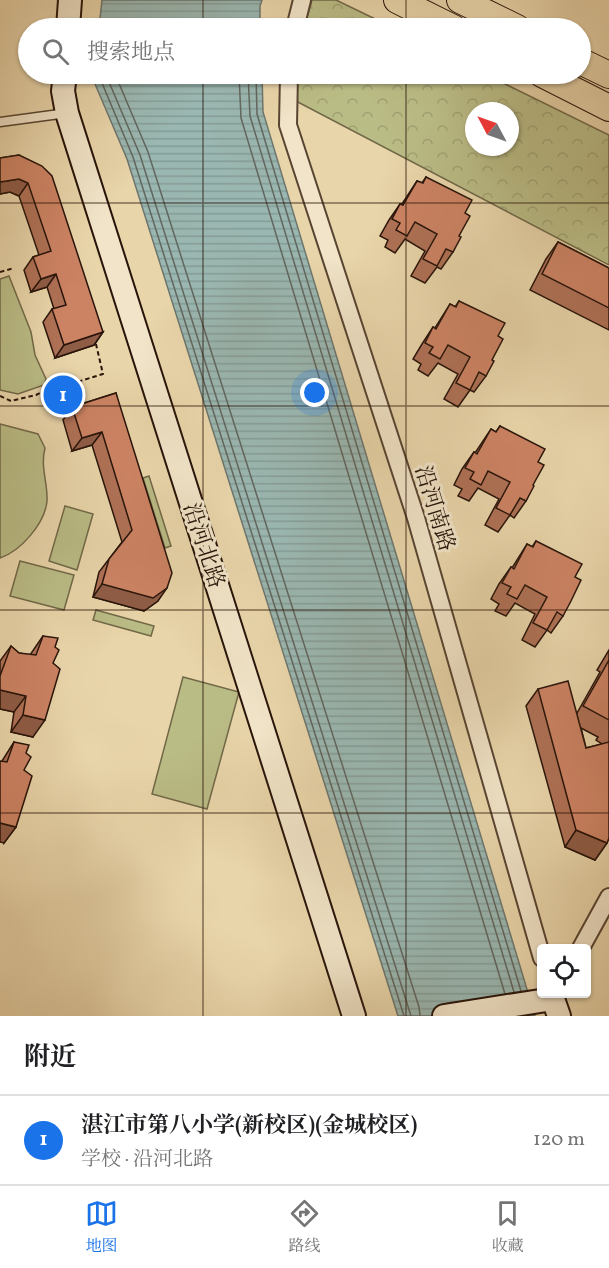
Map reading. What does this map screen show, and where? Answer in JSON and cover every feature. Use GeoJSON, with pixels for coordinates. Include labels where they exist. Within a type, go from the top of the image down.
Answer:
{"type":"FeatureCollection","features":[{"type":"Feature","properties":{"kind":"main road"},"geometry":{"type":"LineString","coordinates":[[397,0],[433,18]]}},
{"type":"Feature","properties":{"kind":"main road"},"geometry":{"type":"LineString","coordinates":[[460,0],[497,18]]}},
{"type":"Feature","properties":{"kind":"main road"},"geometry":{"type":"LineString","coordinates":[[591,66],[609,75]]}},
{"type":"Feature","properties":{"kind":"main road"},"geometry":{"type":"LineString","coordinates":[[562,84],[609,108]]}},
{"type":"Feature","properties":{"kind":"street"},"geometry":{"type":"LineString","coordinates":[[69,18],[70,0]]}},
{"type":"Feature","properties":{"kind":"street"},"geometry":{"type":"LineString","coordinates":[[298,18],[302,0]]}},
{"type":"Feature","properties":{"kind":"street","name":"沿河北路"},"geometry":{"type":"LineString","coordinates":[[64,84],[67,113],[354,1016]]}},
{"type":"Feature","properties":{"kind":"street","name":"沿河南路"},"geometry":{"type":"LineString","coordinates":[[289,84],[288,125],[416,518],[538,944]]}},
{"type":"Feature","properties":{"kind":"street"},"geometry":{"type":"LineString","coordinates":[[583,944],[609,897]]}},
{"type":"Feature","properties":{"kind":"street"},"geometry":{"type":"LineString","coordinates":[[444,1016],[555,1000]]}},
{"type":"Feature","properties":{"kind":"lane"},"geometry":{"type":"LineString","coordinates":[[0,122],[67,113]]}},
{"type":"Feature","properties":{"kind":"path"},"geometry":{"type":"LineString","coordinates":[[0,272],[14,268]]}},
{"type":"Feature","properties":{"kind":"path"},"geometry":{"type":"LineString","coordinates":[[0,396],[10,401],[36,395],[51,387],[64,386],[103,374],[93,333]]}},
{"type":"Feature","properties":{"kind":"green space"},"geometry":{"type":"Polygon","coordinates":[[[312,0],[336,0],[373,18],[307,18],[312,0]]]}},
{"type":"Feature","properties":{"kind":"green space"},"geometry":{"type":"Polygon","coordinates":[[[296,84],[505,84],[609,135],[609,265],[294,100],[296,84]]]}},
{"type":"Feature","properties":{"kind":"green space"},"geometry":{"type":"Polygon","coordinates":[[[9,276],[31,332],[35,355],[46,379],[44,385],[18,394],[0,390],[0,279],[9,276]]]}},
{"type":"Feature","properties":{"kind":"green space"},"geometry":{"type":"Polygon","coordinates":[[[0,424],[38,434],[45,448],[43,462],[47,501],[42,518],[31,535],[16,549],[0,558],[0,424]]]}},
{"type":"Feature","properties":{"kind":"green space"},"geometry":{"type":"Polygon","coordinates":[[[149,476],[171,546],[165,548],[143,478],[149,476]]]}},
{"type":"Feature","properties":{"kind":"green space"},"geometry":{"type":"Polygon","coordinates":[[[65,506],[93,514],[77,570],[49,561],[65,506]]]}},
{"type":"Feature","properties":{"kind":"green space"},"geometry":{"type":"Polygon","coordinates":[[[20,561],[74,575],[64,610],[10,596],[20,561]]]}},
{"type":"Feature","properties":{"kind":"green space"},"geometry":{"type":"Polygon","coordinates":[[[96,610],[154,626],[151,636],[93,620],[96,610]]]}},
{"type":"Feature","properties":{"kind":"green space"},"geometry":{"type":"Polygon","coordinates":[[[183,677],[239,692],[207,809],[152,794],[183,677]]]}},
{"type":"Feature","properties":{"kind":"water"},"geometry":{"type":"Polygon","coordinates":[[[102,0],[262,0],[260,18],[100,18],[102,0]]]}},
{"type":"Feature","properties":{"kind":"water"},"geometry":{"type":"Polygon","coordinates":[[[95,84],[262,84],[263,112],[535,1016],[398,1016],[127,159],[95,84]]]}},
{"type":"Feature","properties":{"kind":"building"},"geometry":{"type":"Polygon","coordinates":[[[19,155],[42,166],[52,176],[103,332],[64,345],[52,309],[66,305],[56,274],[41,279],[33,257],[51,251],[28,183],[19,179],[0,182],[0,158],[19,155]]]}},
{"type":"Feature","properties":{"kind":"building"},"geometry":{"type":"Polygon","coordinates":[[[426,177],[472,200],[465,213],[470,216],[459,236],[461,237],[453,252],[446,249],[437,266],[423,259],[437,234],[415,222],[407,236],[396,230],[400,223],[392,219],[417,181],[423,183],[426,177]]]}},
{"type":"Feature","properties":{"kind":"building"},"geometry":{"type":"Polygon","coordinates":[[[558,242],[609,268],[609,308],[542,274],[558,242]]]}},
{"type":"Feature","properties":{"kind":"building"},"geometry":{"type":"Polygon","coordinates":[[[459,301],[505,323],[498,336],[503,339],[492,360],[494,361],[486,376],[479,372],[470,390],[456,383],[470,357],[448,345],[440,359],[429,353],[433,347],[425,343],[433,327],[436,329],[450,304],[456,307],[459,301]]]}},
{"type":"Feature","properties":{"kind":"building"},"geometry":{"type":"Polygon","coordinates":[[[116,393],[172,573],[167,588],[153,598],[102,584],[109,559],[132,530],[102,432],[82,438],[72,407],[116,393]]]}},
{"type":"Feature","properties":{"kind":"building"},"geometry":{"type":"Polygon","coordinates":[[[500,426],[545,449],[538,462],[544,465],[534,486],[526,501],[520,498],[510,515],[496,508],[510,482],[488,471],[481,485],[470,479],[474,472],[465,468],[474,452],[477,454],[491,429],[496,432],[500,426]]]}},
{"type":"Feature","properties":{"kind":"building"},"geometry":{"type":"Polygon","coordinates":[[[536,541],[582,564],[575,577],[581,580],[571,601],[563,616],[557,612],[547,630],[533,623],[547,597],[525,585],[517,599],[507,594],[511,587],[502,583],[511,567],[514,569],[527,544],[533,547],[536,541]]]}},
{"type":"Feature","properties":{"kind":"building"},"geometry":{"type":"Polygon","coordinates":[[[43,636],[58,638],[55,647],[59,650],[53,663],[60,669],[45,720],[23,715],[26,696],[0,690],[0,676],[11,646],[19,653],[36,655],[43,636]]]}},
{"type":"Feature","properties":{"kind":"building"},"geometry":{"type":"Polygon","coordinates":[[[609,660],[609,720],[583,706],[609,660]]]}},
{"type":"Feature","properties":{"kind":"building"},"geometry":{"type":"Polygon","coordinates":[[[568,681],[586,748],[609,742],[609,838],[607,843],[576,830],[538,689],[568,681]]]}},
{"type":"Feature","properties":{"kind":"building"},"geometry":{"type":"Polygon","coordinates":[[[14,742],[29,745],[26,753],[31,757],[24,770],[32,776],[16,827],[0,823],[0,761],[7,762],[14,742]]]}},
{"type":"Feature","properties":{"kind":"place","name":"湛江市第八小学(新校区)(金城校区)"},"geometry":{"type":"Point","coordinates":[63,395]}}]}
